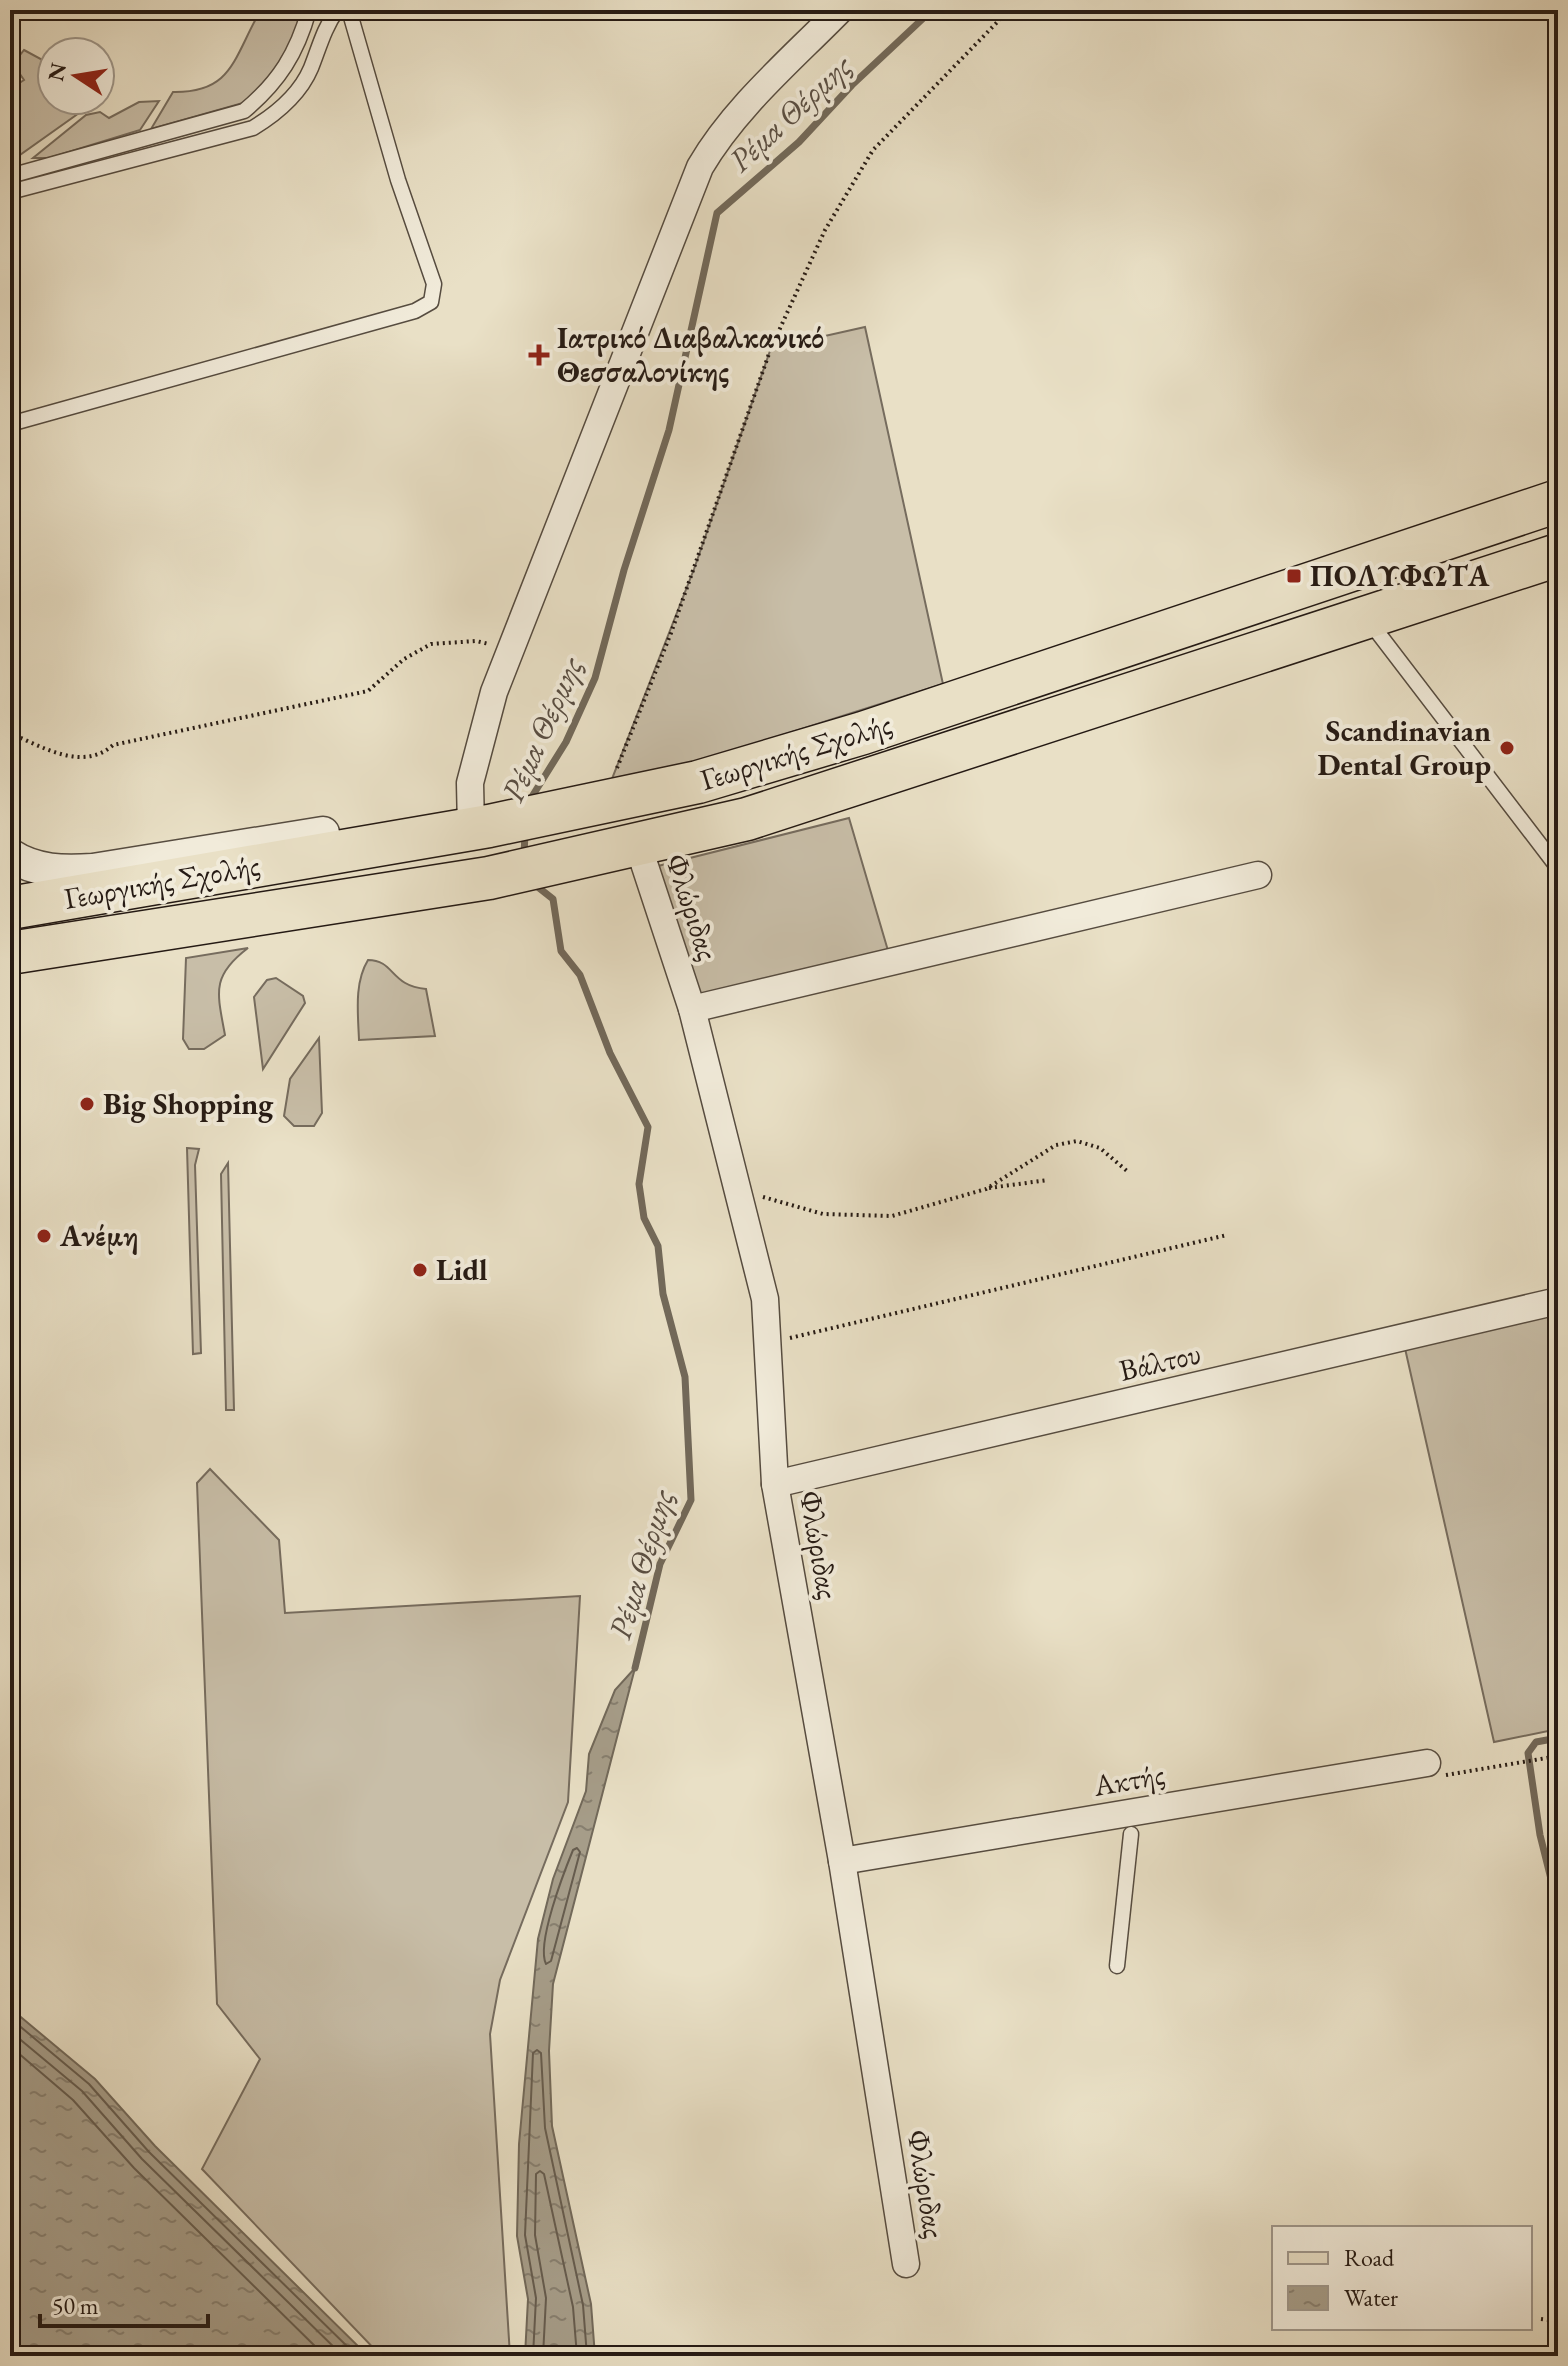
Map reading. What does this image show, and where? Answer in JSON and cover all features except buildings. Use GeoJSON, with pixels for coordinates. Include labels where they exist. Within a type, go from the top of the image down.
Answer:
{"type":"FeatureCollection","features":[{"type":"Feature","properties":{"kind":"main road","name":"Γεωργικής Σχολής"},"geometry":{"type":"LineString","coordinates":[[10,908],[592,806],[787,758],[1558,501]]}},
{"type":"Feature","properties":{"kind":"main road","name":"Γεωργικής Σχολής"},"geometry":{"type":"LineString","coordinates":[[10,953],[489,878],[747,819],[844,790],[1558,555]]}},
{"type":"Feature","properties":{"kind":"main road"},"geometry":{"type":"LineString","coordinates":[[10,982],[42,967],[101,958],[178,928]]}},
{"type":"Feature","properties":{"kind":"street"},"geometry":{"type":"LineString","coordinates":[[10,855],[28,865],[70,872],[324,833],[480,827],[470,783],[480,734],[509,651],[700,167],[714,143],[743,109],[840,10]]}},
{"type":"Feature","properties":{"kind":"street","name":"Φλώριδας"},"geometry":{"type":"LineString","coordinates":[[638,845],[692,1009],[765,1299],[775,1484],[842,1861],[906,2264]]}},
{"type":"Feature","properties":{"kind":"street"},"geometry":{"type":"LineString","coordinates":[[692,1009],[1258,875]]}},
{"type":"Feature","properties":{"kind":"street","name":"Βάλτου"},"geometry":{"type":"LineString","coordinates":[[775,1484],[1558,1301]]}},
{"type":"Feature","properties":{"kind":"street","name":"Ακτής"},"geometry":{"type":"LineString","coordinates":[[842,1861],[1427,1763]]}},
{"type":"Feature","properties":{"kind":"lane"},"geometry":{"type":"LineString","coordinates":[[10,176],[244,111],[267,92],[289,64],[309,10]]}},
{"type":"Feature","properties":{"kind":"lane"},"geometry":{"type":"LineString","coordinates":[[10,192],[253,128],[271,117],[295,92],[309,72],[327,23],[337,10]]}},
{"type":"Feature","properties":{"kind":"lane"},"geometry":{"type":"LineString","coordinates":[[10,424],[415,311],[431,302],[434,284],[398,180],[349,10]]}},
{"type":"Feature","properties":{"kind":"lane"},"geometry":{"type":"LineString","coordinates":[[1367,617],[1558,868]]}},
{"type":"Feature","properties":{"kind":"lane"},"geometry":{"type":"LineString","coordinates":[[1117,1966],[1131,1834]]}},
{"type":"Feature","properties":{"kind":"path"},"geometry":{"type":"LineString","coordinates":[[615,772],[671,633],[771,348],[825,230],[873,150],[1009,10]]}},
{"type":"Feature","properties":{"kind":"path"},"geometry":{"type":"LineString","coordinates":[[10,733],[56,752],[84,759],[102,756],[113,745],[368,691],[404,659],[431,644],[476,641],[509,651]]}},
{"type":"Feature","properties":{"kind":"path"},"geometry":{"type":"LineString","coordinates":[[986,1189],[1056,1145],[1077,1141],[1100,1148],[1127,1171]]}},
{"type":"Feature","properties":{"kind":"path"},"geometry":{"type":"LineString","coordinates":[[738,1189],[794,1208],[856,1218],[892,1216],[986,1189],[1048,1180]]}},
{"type":"Feature","properties":{"kind":"path"},"geometry":{"type":"LineString","coordinates":[[768,1343],[1227,1235]]}},
{"type":"Feature","properties":{"kind":"path"},"geometry":{"type":"LineString","coordinates":[[1517,1762],[1558,1756]]}},
{"type":"Feature","properties":{"kind":"path"},"geometry":{"type":"LineString","coordinates":[[1558,1814],[1558,1823]]}},
{"type":"Feature","properties":{"kind":"path"},"geometry":{"type":"LineString","coordinates":[[1541,2319],[1558,2321]]}},
{"type":"Feature","properties":{"kind":"shaded area"},"geometry":{"type":"Polygon","coordinates":[[[265,10],[304,10],[291,52],[250,101],[151,129],[173,92],[207,87],[228,71],[258,15],[265,10]]]}},
{"type":"Feature","properties":{"kind":"shaded area"},"geometry":{"type":"Polygon","coordinates":[[[24,50],[36,57],[36,116],[75,116],[10,162],[10,89],[24,80],[13,64],[24,50]]]}},
{"type":"Feature","properties":{"kind":"shaded area"},"geometry":{"type":"Polygon","coordinates":[[[159,101],[140,130],[49,158],[33,158],[85,116],[109,118],[139,102],[159,101]]]}},
{"type":"Feature","properties":{"kind":"shaded area"},"geometry":{"type":"Polygon","coordinates":[[[865,327],[943,684],[666,772],[610,784],[694,569],[771,348],[865,327]]]}},
{"type":"Feature","properties":{"kind":"shaded area"},"geometry":{"type":"Polygon","coordinates":[[[849,818],[889,954],[696,1002],[654,867],[849,818]]]}},
{"type":"Feature","properties":{"kind":"shaded area"},"geometry":{"type":"Polygon","coordinates":[[[248,948],[222,976],[219,996],[225,1035],[204,1049],[189,1049],[183,1039],[186,958],[248,948]]]}},
{"type":"Feature","properties":{"kind":"shaded area"},"geometry":{"type":"Polygon","coordinates":[[[368,960],[383,964],[399,979],[414,987],[426,989],[435,1036],[359,1040],[359,988],[368,960]]]}},
{"type":"Feature","properties":{"kind":"shaded area"},"geometry":{"type":"Polygon","coordinates":[[[276,978],[303,996],[305,1003],[263,1069],[254,997],[267,980],[276,978]]]}},
{"type":"Feature","properties":{"kind":"shaded area"},"geometry":{"type":"Polygon","coordinates":[[[319,1038],[322,1113],[314,1126],[294,1126],[284,1116],[290,1079],[319,1038]]]}},
{"type":"Feature","properties":{"kind":"shaded area"},"geometry":{"type":"Polygon","coordinates":[[[187,1148],[199,1149],[195,1165],[201,1353],[193,1354],[187,1148]]]}},
{"type":"Feature","properties":{"kind":"shaded area"},"geometry":{"type":"Polygon","coordinates":[[[228,1163],[234,1410],[226,1410],[221,1174],[228,1163]]]}},
{"type":"Feature","properties":{"kind":"shaded area"},"geometry":{"type":"Polygon","coordinates":[[[1558,1309],[1558,1729],[1494,1742],[1404,1344],[1558,1309]]]}},
{"type":"Feature","properties":{"kind":"shaded area"},"geometry":{"type":"Polygon","coordinates":[[[210,1469],[279,1540],[285,1613],[580,1596],[568,1802],[500,1980],[490,2034],[510,2356],[381,2356],[202,2169],[260,2059],[217,2004],[197,1483],[210,1469]]]}},
{"type":"Feature","properties":{"kind":"water"},"geometry":{"type":"Polygon","coordinates":[[[635,1668],[553,1984],[549,2051],[552,2126],[591,2304],[595,2356],[525,2356],[528,2299],[517,2236],[519,2144],[538,1939],[553,1879],[586,1791],[589,1754],[615,1690],[635,1668]]]}},
{"type":"Feature","properties":{"kind":"water"},"geometry":{"type":"Polygon","coordinates":[[[10,2008],[95,2079],[155,2146],[368,2356],[10,2356],[10,2008]]]}},
{"type":"Feature","properties":{"kind":"waterway","name":"Ρέμα Θέρμης"},"geometry":{"type":"LineString","coordinates":[[528,803],[566,742],[595,678],[624,570],[669,430],[717,213],[799,142],[852,85],[932,10]]}},
{"type":"Feature","properties":{"kind":"waterway","name":"Ρέμα Θέρμης"},"geometry":{"type":"LineString","coordinates":[[524,858],[525,831]]}},
{"type":"Feature","properties":{"kind":"waterway","name":"Ρέμα Θέρμης"},"geometry":{"type":"LineString","coordinates":[[534,884],[553,899],[561,951],[580,975],[610,1053],[648,1127],[639,1184],[644,1218],[658,1246],[663,1294],[685,1377],[691,1500],[660,1564],[635,1668]]}},
{"type":"Feature","properties":{"kind":"waterway"},"geometry":{"type":"LineString","coordinates":[[1558,1738],[1536,1742],[1528,1753],[1540,1835],[1558,1907]]}},
{"type":"Feature","properties":{"kind":"place","name":"Ιατρικό Διαβαλκανικό Θεσσαλονίκης"},"geometry":{"type":"Point","coordinates":[539,355]}},
{"type":"Feature","properties":{"kind":"place","name":"ΠΟΛΥΦΩΤΑ"},"geometry":{"type":"Point","coordinates":[1294,576]}},
{"type":"Feature","properties":{"kind":"place","name":"Scandinavian Dental Group"},"geometry":{"type":"Point","coordinates":[1507,748]}},
{"type":"Feature","properties":{"kind":"place","name":"Big Shopping"},"geometry":{"type":"Point","coordinates":[87,1104]}},
{"type":"Feature","properties":{"kind":"place","name":"Ανέμη"},"geometry":{"type":"Point","coordinates":[44,1236]}},
{"type":"Feature","properties":{"kind":"place","name":"Lidl"},"geometry":{"type":"Point","coordinates":[420,1270]}}]}
